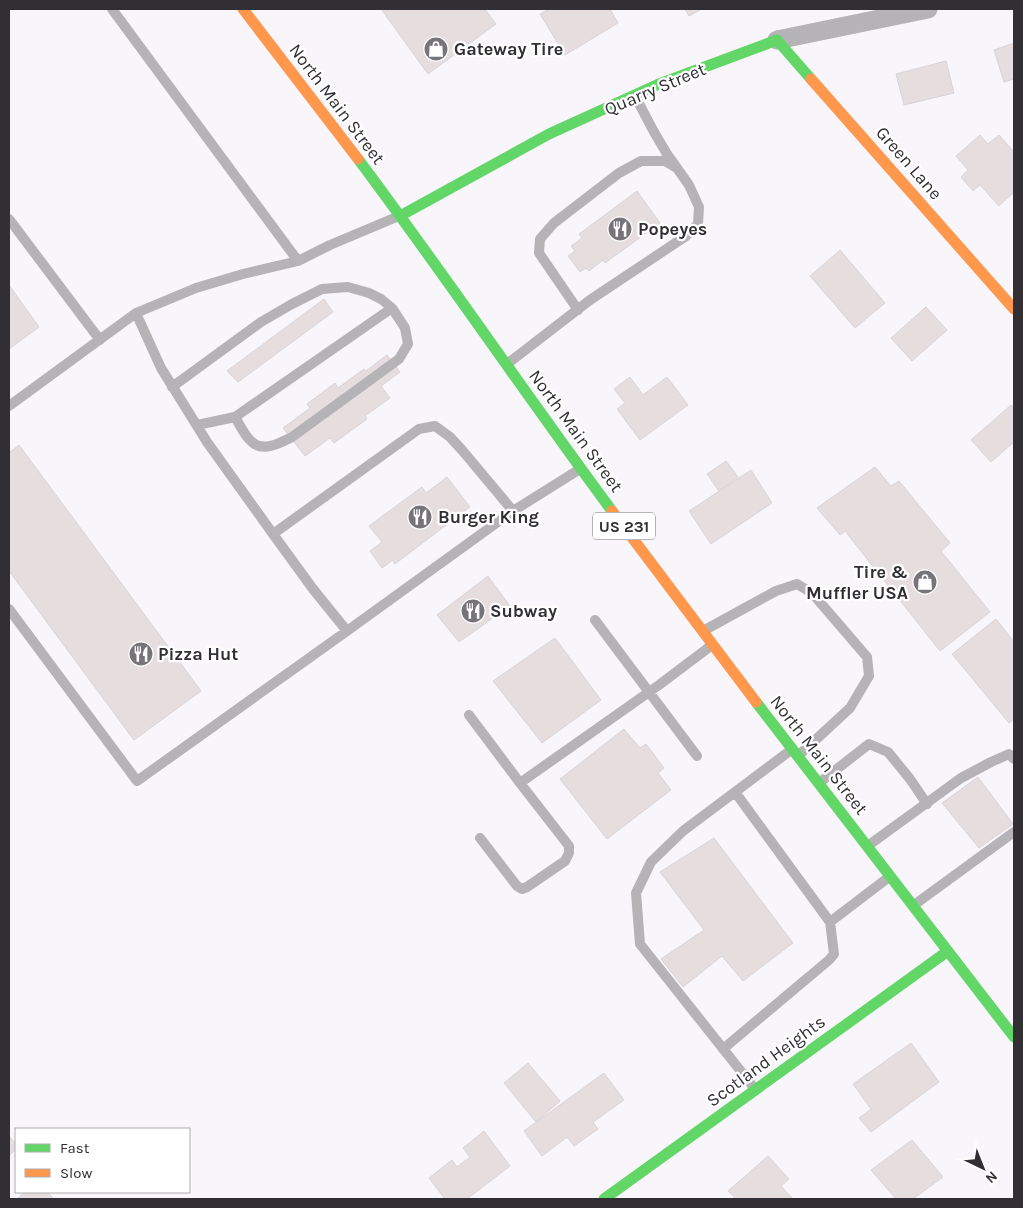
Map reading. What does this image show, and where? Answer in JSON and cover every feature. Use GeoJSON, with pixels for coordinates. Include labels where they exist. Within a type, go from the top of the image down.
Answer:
{"type":"FeatureCollection","features":[{"type":"Feature","properties":{"kind":"main road","name":"North Main Street"},"geometry":{"type":"LineString","coordinates":[[243,9],[400,216],[581,468],[703,631],[818,784],[868,846],[1014,1037]]}},
{"type":"Feature","properties":{"kind":"main road","name":"Quarry Street"},"geometry":{"type":"LineString","coordinates":[[400,216],[549,134],[659,84],[777,40]]}},
{"type":"Feature","properties":{"kind":"main road","name":"Green Lane"},"geometry":{"type":"LineString","coordinates":[[777,40],[1014,310]]}},
{"type":"Feature","properties":{"kind":"main road","name":"Scotland Heights"},"geometry":{"type":"LineString","coordinates":[[604,1199],[948,951]]}},
{"type":"Feature","properties":{"kind":"street","name":"Quarry Street"},"geometry":{"type":"LineString","coordinates":[[777,40],[928,9]]}},
{"type":"Feature","properties":{"kind":"lane"},"geometry":{"type":"LineString","coordinates":[[112,9],[298,261]]}},
{"type":"Feature","properties":{"kind":"lane"},"geometry":{"type":"LineString","coordinates":[[506,365],[590,300],[686,236],[698,224],[699,207],[689,185],[654,132],[634,96]]}},
{"type":"Feature","properties":{"kind":"lane"},"geometry":{"type":"LineString","coordinates":[[578,310],[539,252],[540,239],[554,223],[619,173],[642,161],[666,161],[678,169]]}},
{"type":"Feature","properties":{"kind":"lane"},"geometry":{"type":"LineString","coordinates":[[9,406],[136,313],[196,288],[243,274],[298,261],[330,245],[400,216]]}},
{"type":"Feature","properties":{"kind":"lane"},"geometry":{"type":"LineString","coordinates":[[9,219],[100,340]]}},
{"type":"Feature","properties":{"kind":"lane"},"geometry":{"type":"LineString","coordinates":[[172,387],[261,322],[322,289],[348,287],[369,293],[392,308],[405,328],[408,344],[399,359],[292,437],[276,446],[261,447],[251,442],[235,417]]}},
{"type":"Feature","properties":{"kind":"lane"},"geometry":{"type":"LineString","coordinates":[[196,425],[235,417],[392,308]]}},
{"type":"Feature","properties":{"kind":"lane"},"geometry":{"type":"LineString","coordinates":[[136,313],[161,368],[207,442],[272,534],[348,632]]}},
{"type":"Feature","properties":{"kind":"lane"},"geometry":{"type":"LineString","coordinates":[[272,534],[419,429],[435,426],[450,437],[462,450],[513,511]]}},
{"type":"Feature","properties":{"kind":"lane"},"geometry":{"type":"LineString","coordinates":[[9,609],[137,781],[348,632],[513,511],[581,468]]}},
{"type":"Feature","properties":{"kind":"lane"},"geometry":{"type":"LineString","coordinates":[[703,631],[776,591],[797,584],[812,592],[867,657],[869,676],[850,708],[795,753],[734,792],[683,831],[651,862],[636,893],[640,944],[756,1090]]}},
{"type":"Feature","properties":{"kind":"lane"},"geometry":{"type":"LineString","coordinates":[[595,620],[698,756]]}},
{"type":"Feature","properties":{"kind":"lane"},"geometry":{"type":"LineString","coordinates":[[520,783],[649,692],[713,644]]}},
{"type":"Feature","properties":{"kind":"lane"},"geometry":{"type":"LineString","coordinates":[[468,715],[569,846],[569,853],[565,861],[527,887],[522,888],[517,886],[480,838]]}},
{"type":"Feature","properties":{"kind":"lane"},"geometry":{"type":"LineString","coordinates":[[818,784],[869,744],[888,752],[910,779],[926,804]]}},
{"type":"Feature","properties":{"kind":"lane"},"geometry":{"type":"LineString","coordinates":[[868,846],[961,778],[1009,754],[1014,759]]}},
{"type":"Feature","properties":{"kind":"lane"},"geometry":{"type":"LineString","coordinates":[[723,1049],[834,954],[830,922],[734,792]]}},
{"type":"Feature","properties":{"kind":"lane"},"geometry":{"type":"LineString","coordinates":[[913,906],[1014,832]]}},
{"type":"Feature","properties":{"kind":"lane"},"geometry":{"type":"LineString","coordinates":[[830,922],[890,876]]}},
{"type":"Feature","properties":{"kind":"building","name":"Gateway Tire"},"geometry":{"type":"Polygon","coordinates":[[[381,9],[485,9],[496,24],[428,74],[381,9]]]}},
{"type":"Feature","properties":{"kind":"building"},"geometry":{"type":"Polygon","coordinates":[[[549,9],[610,9],[618,23],[565,55],[540,14],[549,9]]]}},
{"type":"Feature","properties":{"kind":"building"},"geometry":{"type":"Polygon","coordinates":[[[685,9],[702,9],[689,16],[685,9]]]}},
{"type":"Feature","properties":{"kind":"building"},"geometry":{"type":"Polygon","coordinates":[[[1014,43],[1014,79],[1004,82],[994,50],[1014,43]]]}},
{"type":"Feature","properties":{"kind":"building"},"geometry":{"type":"Polygon","coordinates":[[[946,61],[954,93],[904,105],[896,74],[946,61]]]}},
{"type":"Feature","properties":{"kind":"building"},"geometry":{"type":"Polygon","coordinates":[[[980,135],[988,144],[999,135],[1014,152],[1014,192],[999,206],[980,185],[973,191],[961,177],[968,170],[956,156],[980,135]]]}},
{"type":"Feature","properties":{"kind":"building","name":"Popeyes"},"geometry":{"type":"Polygon","coordinates":[[[637,191],[660,223],[605,263],[603,260],[589,271],[586,268],[580,272],[568,256],[575,251],[571,246],[582,238],[579,234],[637,191]]]}},
{"type":"Feature","properties":{"kind":"building"},"geometry":{"type":"Polygon","coordinates":[[[840,250],[885,303],[855,328],[810,276],[840,250]]]}},
{"type":"Feature","properties":{"kind":"building"},"geometry":{"type":"Polygon","coordinates":[[[9,285],[39,327],[9,349],[9,285]]]}},
{"type":"Feature","properties":{"kind":"building"},"geometry":{"type":"Polygon","coordinates":[[[324,299],[333,312],[238,382],[227,371],[324,299]]]}},
{"type":"Feature","properties":{"kind":"building"},"geometry":{"type":"Polygon","coordinates":[[[926,307],[947,330],[912,361],[891,338],[926,307]]]}},
{"type":"Feature","properties":{"kind":"building"},"geometry":{"type":"Polygon","coordinates":[[[387,355],[400,372],[381,386],[390,398],[365,416],[367,419],[334,443],[330,438],[305,456],[283,428],[310,408],[307,404],[335,383],[338,388],[364,369],[366,371],[387,355]]]}},
{"type":"Feature","properties":{"kind":"building"},"geometry":{"type":"Polygon","coordinates":[[[630,377],[643,395],[667,377],[688,405],[640,440],[617,409],[625,403],[614,389],[630,377]]]}},
{"type":"Feature","properties":{"kind":"building"},"geometry":{"type":"Polygon","coordinates":[[[1011,405],[1014,409],[1014,442],[991,462],[971,440],[1011,405]]]}},
{"type":"Feature","properties":{"kind":"building"},"geometry":{"type":"Polygon","coordinates":[[[19,445],[201,691],[134,740],[9,571],[9,453],[19,445]]]}},
{"type":"Feature","properties":{"kind":"building"},"geometry":{"type":"Polygon","coordinates":[[[726,461],[738,477],[719,491],[707,474],[726,461]]]}},
{"type":"Feature","properties":{"kind":"building","name":"Tire & Muffler USA"},"geometry":{"type":"Polygon","coordinates":[[[875,467],[891,486],[899,481],[950,543],[941,551],[990,612],[940,651],[845,531],[840,535],[817,508],[875,467]]]}},
{"type":"Feature","properties":{"kind":"building"},"geometry":{"type":"Polygon","coordinates":[[[751,470],[772,503],[711,544],[689,511],[751,470]]]}},
{"type":"Feature","properties":{"kind":"building","name":"Burger King"},"geometry":{"type":"Polygon","coordinates":[[[447,477],[470,507],[395,564],[393,560],[382,568],[370,551],[382,542],[369,526],[422,487],[426,493],[447,477]]]}},
{"type":"Feature","properties":{"kind":"building","name":"Subway"},"geometry":{"type":"Polygon","coordinates":[[[488,576],[510,606],[459,642],[437,615],[488,576]]]}},
{"type":"Feature","properties":{"kind":"building"},"geometry":{"type":"Polygon","coordinates":[[[996,619],[1014,642],[1014,719],[1009,723],[952,654],[996,619]]]}},
{"type":"Feature","properties":{"kind":"building"},"geometry":{"type":"Polygon","coordinates":[[[555,638],[601,700],[542,743],[493,681],[555,638]]]}},
{"type":"Feature","properties":{"kind":"building"},"geometry":{"type":"Polygon","coordinates":[[[624,729],[640,748],[646,744],[664,768],[658,773],[671,790],[607,839],[560,779],[624,729]]]}},
{"type":"Feature","properties":{"kind":"building"},"geometry":{"type":"Polygon","coordinates":[[[978,777],[1013,824],[979,848],[942,803],[978,777]]]}},
{"type":"Feature","properties":{"kind":"building"},"geometry":{"type":"Polygon","coordinates":[[[714,838],[793,943],[743,981],[722,956],[683,987],[661,959],[704,930],[660,872],[714,838]]]}},
{"type":"Feature","properties":{"kind":"building"},"geometry":{"type":"Polygon","coordinates":[[[911,1043],[939,1082],[871,1132],[859,1118],[871,1109],[853,1084],[911,1043]]]}},
{"type":"Feature","properties":{"kind":"building"},"geometry":{"type":"Polygon","coordinates":[[[528,1063],[560,1101],[536,1122],[504,1083],[528,1063]]]}},
{"type":"Feature","properties":{"kind":"building"},"geometry":{"type":"Polygon","coordinates":[[[604,1073],[624,1100],[593,1122],[598,1129],[574,1146],[567,1137],[542,1156],[524,1131],[604,1073]]]}},
{"type":"Feature","properties":{"kind":"building"},"geometry":{"type":"Polygon","coordinates":[[[484,1131],[510,1166],[467,1199],[445,1199],[429,1178],[452,1160],[457,1167],[470,1157],[463,1148],[484,1131]]]}},
{"type":"Feature","properties":{"kind":"building"},"geometry":{"type":"Polygon","coordinates":[[[9,1136],[15,1143],[15,1150],[9,1156],[9,1136]]]}},
{"type":"Feature","properties":{"kind":"building"},"geometry":{"type":"Polygon","coordinates":[[[912,1140],[943,1177],[913,1199],[896,1199],[871,1170],[912,1140]]]}},
{"type":"Feature","properties":{"kind":"building"},"geometry":{"type":"Polygon","coordinates":[[[768,1156],[789,1179],[781,1186],[793,1199],[736,1199],[728,1191],[768,1156]]]}},
{"type":"Feature","properties":{"kind":"building"},"geometry":{"type":"Polygon","coordinates":[[[24,1193],[48,1193],[54,1199],[17,1199],[24,1193]]]}},
{"type":"Feature","properties":{"kind":"traffic: fast"},"geometry":{"type":"LineString","coordinates":[[400,216],[549,134],[659,84],[777,40],[811,79]]}},
{"type":"Feature","properties":{"kind":"traffic: fast"},"geometry":{"type":"LineString","coordinates":[[358,159],[612,511]]}},
{"type":"Feature","properties":{"kind":"traffic: fast"},"geometry":{"type":"LineString","coordinates":[[756,702],[1014,1037]]}},
{"type":"Feature","properties":{"kind":"traffic: fast"},"geometry":{"type":"LineString","coordinates":[[604,1199],[948,951]]}},
{"type":"Feature","properties":{"kind":"traffic: slow"},"geometry":{"type":"LineString","coordinates":[[243,9],[358,159]]}},
{"type":"Feature","properties":{"kind":"traffic: slow"},"geometry":{"type":"LineString","coordinates":[[811,79],[1014,309]]}},
{"type":"Feature","properties":{"kind":"traffic: slow"},"geometry":{"type":"LineString","coordinates":[[612,511],[756,702]]}},
{"type":"Feature","properties":{"kind":"place","name":"Gateway Tire"},"geometry":{"type":"Point","coordinates":[436,49]}},
{"type":"Feature","properties":{"kind":"place","name":"Popeyes"},"geometry":{"type":"Point","coordinates":[620,229]}},
{"type":"Feature","properties":{"kind":"place","name":"Burger King"},"geometry":{"type":"Point","coordinates":[420,517]}},
{"type":"Feature","properties":{"kind":"place","name":"Tire & Muffler USA"},"geometry":{"type":"Point","coordinates":[925,582]}},
{"type":"Feature","properties":{"kind":"place","name":"Subway"},"geometry":{"type":"Point","coordinates":[473,611]}},
{"type":"Feature","properties":{"kind":"place","name":"Pizza Hut"},"geometry":{"type":"Point","coordinates":[141,654]}}]}
